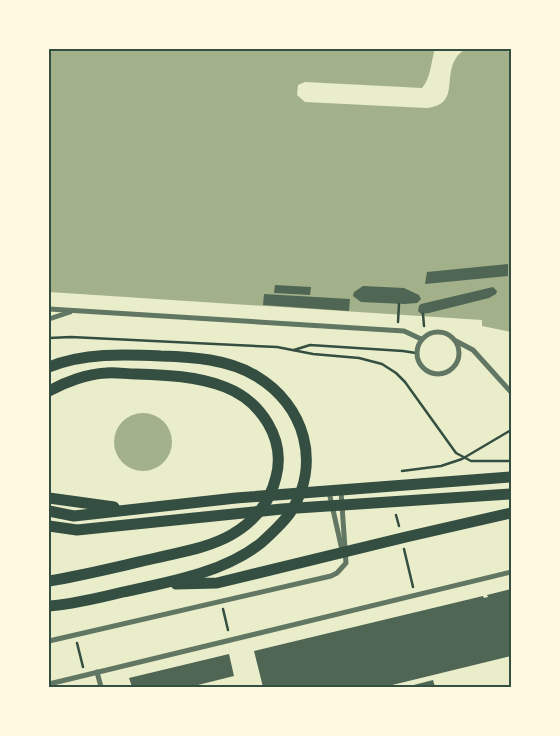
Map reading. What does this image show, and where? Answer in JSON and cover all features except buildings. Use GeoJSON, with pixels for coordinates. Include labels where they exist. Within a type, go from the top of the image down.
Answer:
{"type":"FeatureCollection","features":[{"type":"Feature","properties":{"kind":"main road"},"geometry":{"type":"LineString","coordinates":[[49,368],[86,358],[134,354],[201,358],[237,367],[256,375],[284,399],[300,424],[304,437],[306,466],[300,494],[290,513],[261,542],[242,554],[208,570],[161,584],[70,604],[49,606]]}},
{"type":"Feature","properties":{"kind":"main road"},"geometry":{"type":"LineString","coordinates":[[49,391],[82,378],[106,373],[190,377],[226,387],[245,398],[270,424],[277,443],[279,465],[274,487],[261,510],[230,536],[204,547],[49,581]]}},
{"type":"Feature","properties":{"kind":"main road"},"geometry":{"type":"LineString","coordinates":[[49,511],[74,516],[236,498],[511,477]]}},
{"type":"Feature","properties":{"kind":"main road"},"geometry":{"type":"LineString","coordinates":[[49,526],[77,530],[337,505],[511,494]]}},
{"type":"Feature","properties":{"kind":"main road"},"geometry":{"type":"LineString","coordinates":[[49,498],[133,510]]}},
{"type":"Feature","properties":{"kind":"main road"},"geometry":{"type":"LineString","coordinates":[[161,584],[217,584],[406,536],[511,513]]}},
{"type":"Feature","properties":{"kind":"street"},"geometry":{"type":"LineString","coordinates":[[49,309],[404,331],[421,339]]}},
{"type":"Feature","properties":{"kind":"street"},"geometry":{"type":"LineString","coordinates":[[49,319],[74,310]]}},
{"type":"Feature","properties":{"kind":"street"},"geometry":{"type":"LineString","coordinates":[[456,341],[458,361],[448,372],[434,374],[421,367],[416,353],[421,339],[432,332],[439,332],[451,336],[456,341],[473,350],[511,392]]}},
{"type":"Feature","properties":{"kind":"street"},"geometry":{"type":"LineString","coordinates":[[49,641],[220,600],[332,576],[346,563],[335,491]]}},
{"type":"Feature","properties":{"kind":"street"},"geometry":{"type":"LineString","coordinates":[[335,491],[346,563]]}},
{"type":"Feature","properties":{"kind":"street"},"geometry":{"type":"LineString","coordinates":[[49,684],[511,572]]}},
{"type":"Feature","properties":{"kind":"street"},"geometry":{"type":"LineString","coordinates":[[97,672],[101,687]]}},
{"type":"Feature","properties":{"kind":"path"},"geometry":{"type":"LineString","coordinates":[[399,304],[399,314]]}},
{"type":"Feature","properties":{"kind":"path"},"geometry":{"type":"LineString","coordinates":[[423,314],[424,326]]}},
{"type":"Feature","properties":{"kind":"path"},"geometry":{"type":"LineString","coordinates":[[49,338],[71,337],[268,347],[313,354],[359,358],[382,364],[396,373],[405,382],[450,446],[463,458],[471,461],[511,461]]}},
{"type":"Feature","properties":{"kind":"path"},"geometry":{"type":"LineString","coordinates":[[293,350],[310,345],[403,350],[416,353]]}},
{"type":"Feature","properties":{"kind":"path"},"geometry":{"type":"LineString","coordinates":[[396,473],[441,466],[463,458],[511,430]]}},
{"type":"Feature","properties":{"kind":"path"},"geometry":{"type":"LineString","coordinates":[[220,600],[231,639]]}},
{"type":"Feature","properties":{"kind":"path"},"geometry":{"type":"LineString","coordinates":[[75,634],[85,675]]}},
{"type":"Feature","properties":{"kind":"shaded area"},"geometry":{"type":"Polygon","coordinates":[[[49,49],[435,49],[429,74],[422,88],[305,82],[298,85],[297,95],[305,102],[426,108],[437,106],[447,96],[452,66],[465,49],[497,49],[511,52],[511,332],[482,326],[482,320],[49,292],[49,49]]]}},
{"type":"Feature","properties":{"kind":"shaded area"},"geometry":{"type":"Polygon","coordinates":[[[137,413],[149,413],[164,421],[172,436],[172,448],[164,463],[149,471],[137,471],[122,463],[114,448],[114,436],[122,421],[137,413]]]}}]}
